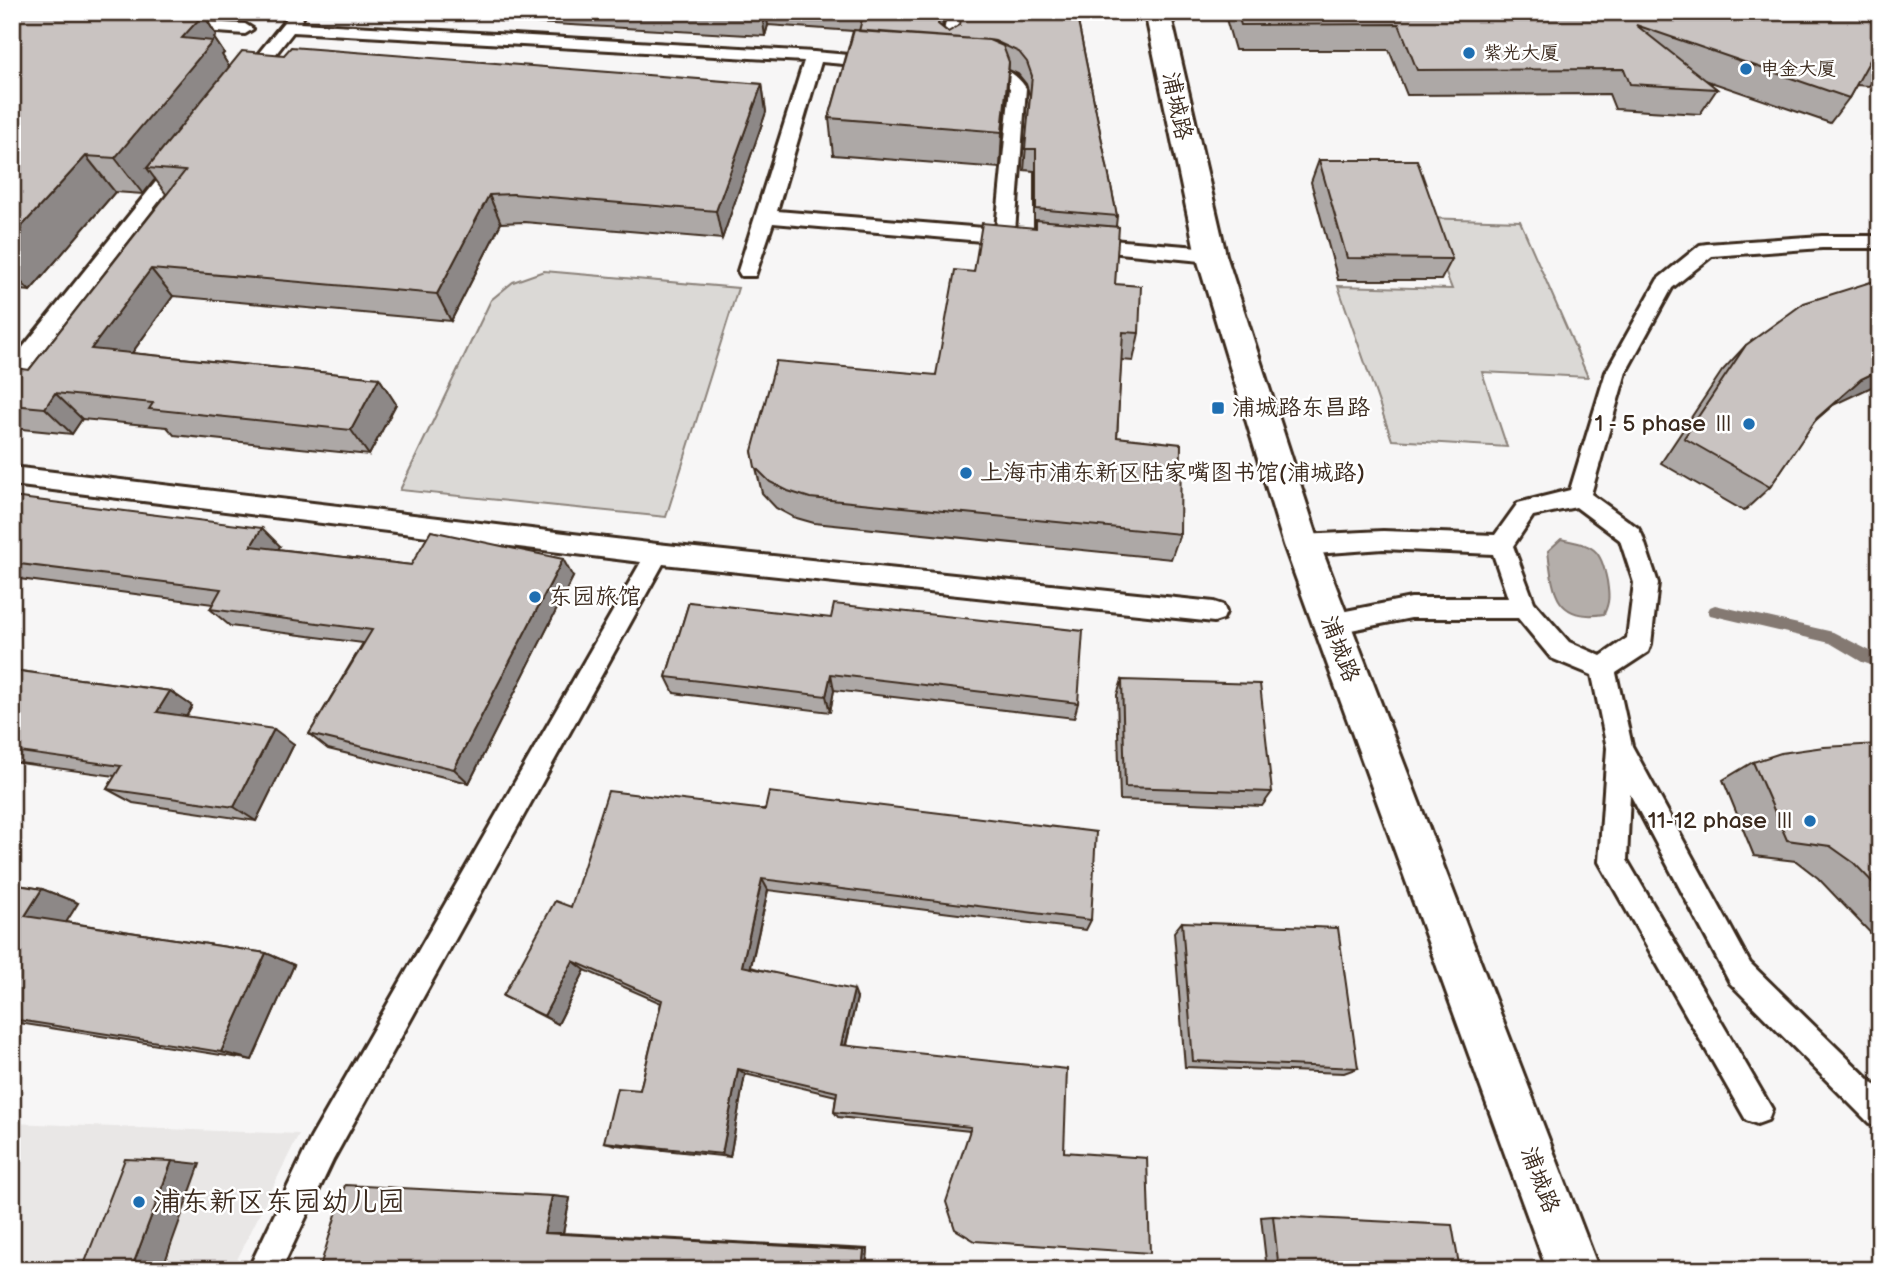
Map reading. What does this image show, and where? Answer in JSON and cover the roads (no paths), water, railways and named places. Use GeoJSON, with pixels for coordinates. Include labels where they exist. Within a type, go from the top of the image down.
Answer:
{"type":"FeatureCollection","features":[{"type":"Feature","properties":{"kind":"street","name":"浦城路"},"geometry":{"type":"LineString","coordinates":[[1157,12],[1211,255],[1302,545],[1573,1270]]}},
{"type":"Feature","properties":{"kind":"lane"},"geometry":{"type":"LineString","coordinates":[[949,46],[956,12]]}},
{"type":"Feature","properties":{"kind":"lane"},"geometry":{"type":"LineString","coordinates":[[237,93],[294,20],[894,63]]}},
{"type":"Feature","properties":{"kind":"lane"},"geometry":{"type":"LineString","coordinates":[[163,25],[245,29]]}},
{"type":"Feature","properties":{"kind":"lane"},"geometry":{"type":"LineString","coordinates":[[748,271],[814,57]]}},
{"type":"Feature","properties":{"kind":"lane"},"geometry":{"type":"LineString","coordinates":[[961,67],[1001,72],[1012,78],[1017,88],[1005,237]]}},
{"type":"Feature","properties":{"kind":"lane"},"geometry":{"type":"LineString","coordinates":[[12,376],[193,147]]}},
{"type":"Feature","properties":{"kind":"lane"},"geometry":{"type":"LineString","coordinates":[[766,216],[1033,239]]}},
{"type":"Feature","properties":{"kind":"lane"},"geometry":{"type":"LineString","coordinates":[[1579,496],[1616,372],[1665,284],[1707,250],[1822,242],[1880,242]]}},
{"type":"Feature","properties":{"kind":"lane"},"geometry":{"type":"LineString","coordinates":[[1074,243],[1211,255]]}},
{"type":"Feature","properties":{"kind":"lane"},"geometry":{"type":"LineString","coordinates":[[12,476],[657,554],[1214,611]]}},
{"type":"Feature","properties":{"kind":"lane"},"geometry":{"type":"LineString","coordinates":[[1501,545],[1526,509],[1579,496]]}},
{"type":"Feature","properties":{"kind":"lane"},"geometry":{"type":"LineString","coordinates":[[1579,496],[1630,535],[1646,583],[1639,644],[1603,668]]}},
{"type":"Feature","properties":{"kind":"lane"},"geometry":{"type":"LineString","coordinates":[[1302,545],[1383,540],[1501,545]]}},
{"type":"Feature","properties":{"kind":"lane"},"geometry":{"type":"LineString","coordinates":[[1501,545],[1524,608],[1560,650],[1603,668]]}},
{"type":"Feature","properties":{"kind":"lane"},"geometry":{"type":"LineString","coordinates":[[264,1270],[322,1149],[657,554]]}},
{"type":"Feature","properties":{"kind":"lane"},"geometry":{"type":"LineString","coordinates":[[1331,624],[1411,608],[1524,608]]}},
{"type":"Feature","properties":{"kind":"lane"},"geometry":{"type":"LineString","coordinates":[[1603,668],[1620,748],[1613,862],[1756,1109]]}},
{"type":"Feature","properties":{"kind":"lane"},"geometry":{"type":"LineString","coordinates":[[1620,748],[1740,973],[1866,1088],[1880,1112]]}},
{"type":"Feature","properties":{"kind":"waterway"},"geometry":{"type":"LineString","coordinates":[[1715,611],[1833,638],[1867,658],[1880,662]]}},
{"type":"Feature","properties":{"kind":"place","name":"紫光大厦"},"geometry":{"type":"Point","coordinates":[1469,53]}},
{"type":"Feature","properties":{"kind":"place","name":"申金大厦"},"geometry":{"type":"Point","coordinates":[1746,69]}},
{"type":"Feature","properties":{"kind":"place","name":"浦城路东昌路"},"geometry":{"type":"Point","coordinates":[1218,408]}},
{"type":"Feature","properties":{"kind":"place","name":"1 - 5 phase Ⅲ"},"geometry":{"type":"Point","coordinates":[1749,424]}},
{"type":"Feature","properties":{"kind":"place","name":"上海市浦东新区陆家嘴图书馆(浦城路)"},"geometry":{"type":"Point","coordinates":[966,473]}},
{"type":"Feature","properties":{"kind":"place","name":"东园旅馆"},"geometry":{"type":"Point","coordinates":[535,597]}},
{"type":"Feature","properties":{"kind":"place","name":"11-12 phase Ⅲ"},"geometry":{"type":"Point","coordinates":[1810,821]}},
{"type":"Feature","properties":{"kind":"place","name":"浦东新区东园幼儿园"},"geometry":{"type":"Point","coordinates":[139,1202]}}]}
